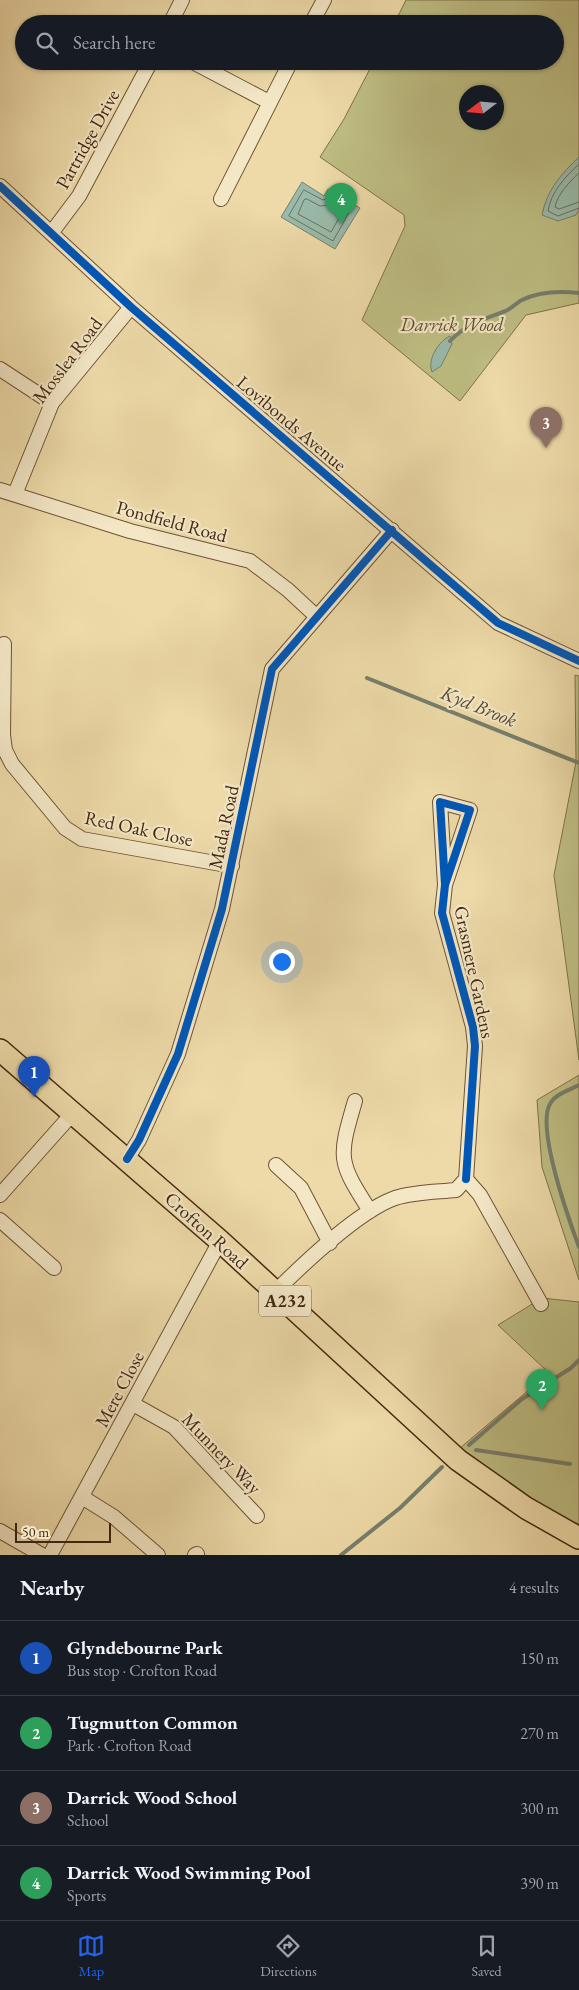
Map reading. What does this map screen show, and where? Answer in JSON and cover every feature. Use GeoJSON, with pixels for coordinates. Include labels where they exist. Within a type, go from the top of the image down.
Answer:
{"type":"FeatureCollection","features":[{"type":"Feature","properties":{"kind":"main road","name":"Crofton Road"},"geometry":{"type":"LineString","coordinates":[[0,1050],[220,1241],[458,1460],[526,1508],[579,1538]]}},
{"type":"Feature","properties":{"kind":"street"},"geometry":{"type":"LineString","coordinates":[[174,15],[182,0]]}},
{"type":"Feature","properties":{"kind":"street"},"geometry":{"type":"LineString","coordinates":[[316,15],[324,0]]}},
{"type":"Feature","properties":{"kind":"street","name":"Partridge Drive"},"geometry":{"type":"LineString","coordinates":[[52,232],[79,196],[146,70]]}},
{"type":"Feature","properties":{"kind":"street"},"geometry":{"type":"LineString","coordinates":[[208,70],[269,102]]}},
{"type":"Feature","properties":{"kind":"street"},"geometry":{"type":"LineString","coordinates":[[221,199],[286,70]]}},
{"type":"Feature","properties":{"kind":"street","name":"Lovibonds Avenue"},"geometry":{"type":"LineString","coordinates":[[0,186],[131,307],[498,623],[579,661]]}},
{"type":"Feature","properties":{"kind":"street","name":"Mosslea Road"},"geometry":{"type":"LineString","coordinates":[[15,494],[52,403],[131,307]]}},
{"type":"Feature","properties":{"kind":"street"},"geometry":{"type":"LineString","coordinates":[[0,369],[52,403]]}},
{"type":"Feature","properties":{"kind":"street","name":"Pondfield Road"},"geometry":{"type":"LineString","coordinates":[[0,490],[130,531],[250,561],[288,590],[317,617]]}},
{"type":"Feature","properties":{"kind":"street","name":"Mada Road"},"geometry":{"type":"LineString","coordinates":[[127,1159],[139,1140],[178,1054],[222,909],[272,668],[392,530]]}},
{"type":"Feature","properties":{"kind":"street","name":"Red Oak Close"},"geometry":{"type":"LineString","coordinates":[[4,644],[3,735],[5,750],[12,764],[65,828],[82,838],[232,866]]}},
{"type":"Feature","properties":{"kind":"street","name":"Grasmere Gardens"},"geometry":{"type":"LineString","coordinates":[[445,886],[470,810],[440,802],[445,886],[442,913],[473,1027],[475,1046],[466,1179]]}},
{"type":"Feature","properties":{"kind":"street"},"geometry":{"type":"LineString","coordinates":[[354,1101],[346,1132],[343,1163],[349,1179],[370,1211]]}},
{"type":"Feature","properties":{"kind":"street"},"geometry":{"type":"LineString","coordinates":[[0,1195],[73,1113]]}},
{"type":"Feature","properties":{"kind":"street"},"geometry":{"type":"LineString","coordinates":[[276,1165],[301,1188],[330,1243]]}},
{"type":"Feature","properties":{"kind":"street"},"geometry":{"type":"LineString","coordinates":[[275,1292],[330,1243],[370,1211],[407,1195],[456,1190],[466,1179],[480,1195],[541,1304]]}},
{"type":"Feature","properties":{"kind":"street"},"geometry":{"type":"LineString","coordinates":[[0,1220],[54,1268]]}},
{"type":"Feature","properties":{"kind":"street","name":"Mere Close"},"geometry":{"type":"LineString","coordinates":[[50,1555],[220,1241]]}},
{"type":"Feature","properties":{"kind":"street","name":"Munnery Way"},"geometry":{"type":"LineString","coordinates":[[133,1404],[174,1426],[257,1516]]}},
{"type":"Feature","properties":{"kind":"street"},"geometry":{"type":"LineString","coordinates":[[82,1497],[114,1517],[158,1555]]}},
{"type":"Feature","properties":{"kind":"street"},"geometry":{"type":"LineString","coordinates":[[0,1531],[42,1555]]}},
{"type":"Feature","properties":{"kind":"green space","name":"Darrick Wood"},"geometry":{"type":"Polygon","coordinates":[[[406,0],[579,0],[579,303],[526,315],[460,401],[362,320],[405,226],[404,215],[320,157],[344,119],[369,70],[564,70],[564,15],[398,15],[406,0]]]}},
{"type":"Feature","properties":{"kind":"green space"},"geometry":{"type":"Polygon","coordinates":[[[575,675],[579,676],[579,1060],[554,875],[576,762],[575,675]]]}},
{"type":"Feature","properties":{"kind":"green space"},"geometry":{"type":"Polygon","coordinates":[[[579,1075],[579,1280],[542,1167],[537,1100],[579,1075]]]}},
{"type":"Feature","properties":{"kind":"green space"},"geometry":{"type":"Polygon","coordinates":[[[542,1298],[579,1302],[579,1524],[565,1519],[492,1473],[460,1448],[549,1373],[498,1325],[542,1298]]]}},
{"type":"Feature","properties":{"kind":"water"},"geometry":{"type":"Polygon","coordinates":[[[579,157],[579,209],[576,215],[558,221],[542,215],[551,190],[566,170],[579,157]]]}},
{"type":"Feature","properties":{"kind":"water"},"geometry":{"type":"Polygon","coordinates":[[[302,182],[324,196],[328,189],[360,208],[335,249],[281,217],[302,182]]]}},
{"type":"Feature","properties":{"kind":"water"},"geometry":{"type":"Polygon","coordinates":[[[450,336],[452,344],[441,366],[432,372],[431,362],[435,351],[450,336]]]}},
{"type":"Feature","properties":{"kind":"waterway"},"geometry":{"type":"LineString","coordinates":[[450,341],[468,327],[506,311],[529,297],[550,292],[579,293]]}},
{"type":"Feature","properties":{"kind":"waterway","name":"Kyd Brook"},"geometry":{"type":"LineString","coordinates":[[367,678],[579,763]]}},
{"type":"Feature","properties":{"kind":"waterway"},"geometry":{"type":"LineString","coordinates":[[579,1085],[555,1098],[550,1104],[547,1116],[550,1153],[568,1217],[579,1247]]}},
{"type":"Feature","properties":{"kind":"waterway"},"geometry":{"type":"LineString","coordinates":[[469,1445],[522,1399],[571,1368],[579,1360]]}},
{"type":"Feature","properties":{"kind":"waterway"},"geometry":{"type":"LineString","coordinates":[[476,1450],[570,1464]]}},
{"type":"Feature","properties":{"kind":"waterway"},"geometry":{"type":"LineString","coordinates":[[341,1555],[400,1508],[442,1467]]}},
{"type":"Feature","properties":{"kind":"cycle path"},"geometry":{"type":"LineString","coordinates":[[0,186],[131,307],[498,623],[579,661]]}},
{"type":"Feature","properties":{"kind":"cycle path"},"geometry":{"type":"LineString","coordinates":[[127,1159],[139,1140],[178,1054],[222,909],[272,669],[392,530]]}},
{"type":"Feature","properties":{"kind":"cycle path"},"geometry":{"type":"LineString","coordinates":[[445,885],[470,810],[440,802],[445,885],[442,913],[473,1027],[475,1046],[466,1179]]}},
{"type":"Feature","properties":{"kind":"place","name":"Darrick Wood Swimming Pool"},"geometry":{"type":"Point","coordinates":[341,224]}},
{"type":"Feature","properties":{"kind":"place","name":"Darrick Wood School"},"geometry":{"type":"Point","coordinates":[546,448]}},
{"type":"Feature","properties":{"kind":"place","name":"Glyndebourne Park"},"geometry":{"type":"Point","coordinates":[34,1097]}},
{"type":"Feature","properties":{"kind":"place","name":"Tugmutton Common"},"geometry":{"type":"Point","coordinates":[542,1410]}}]}
